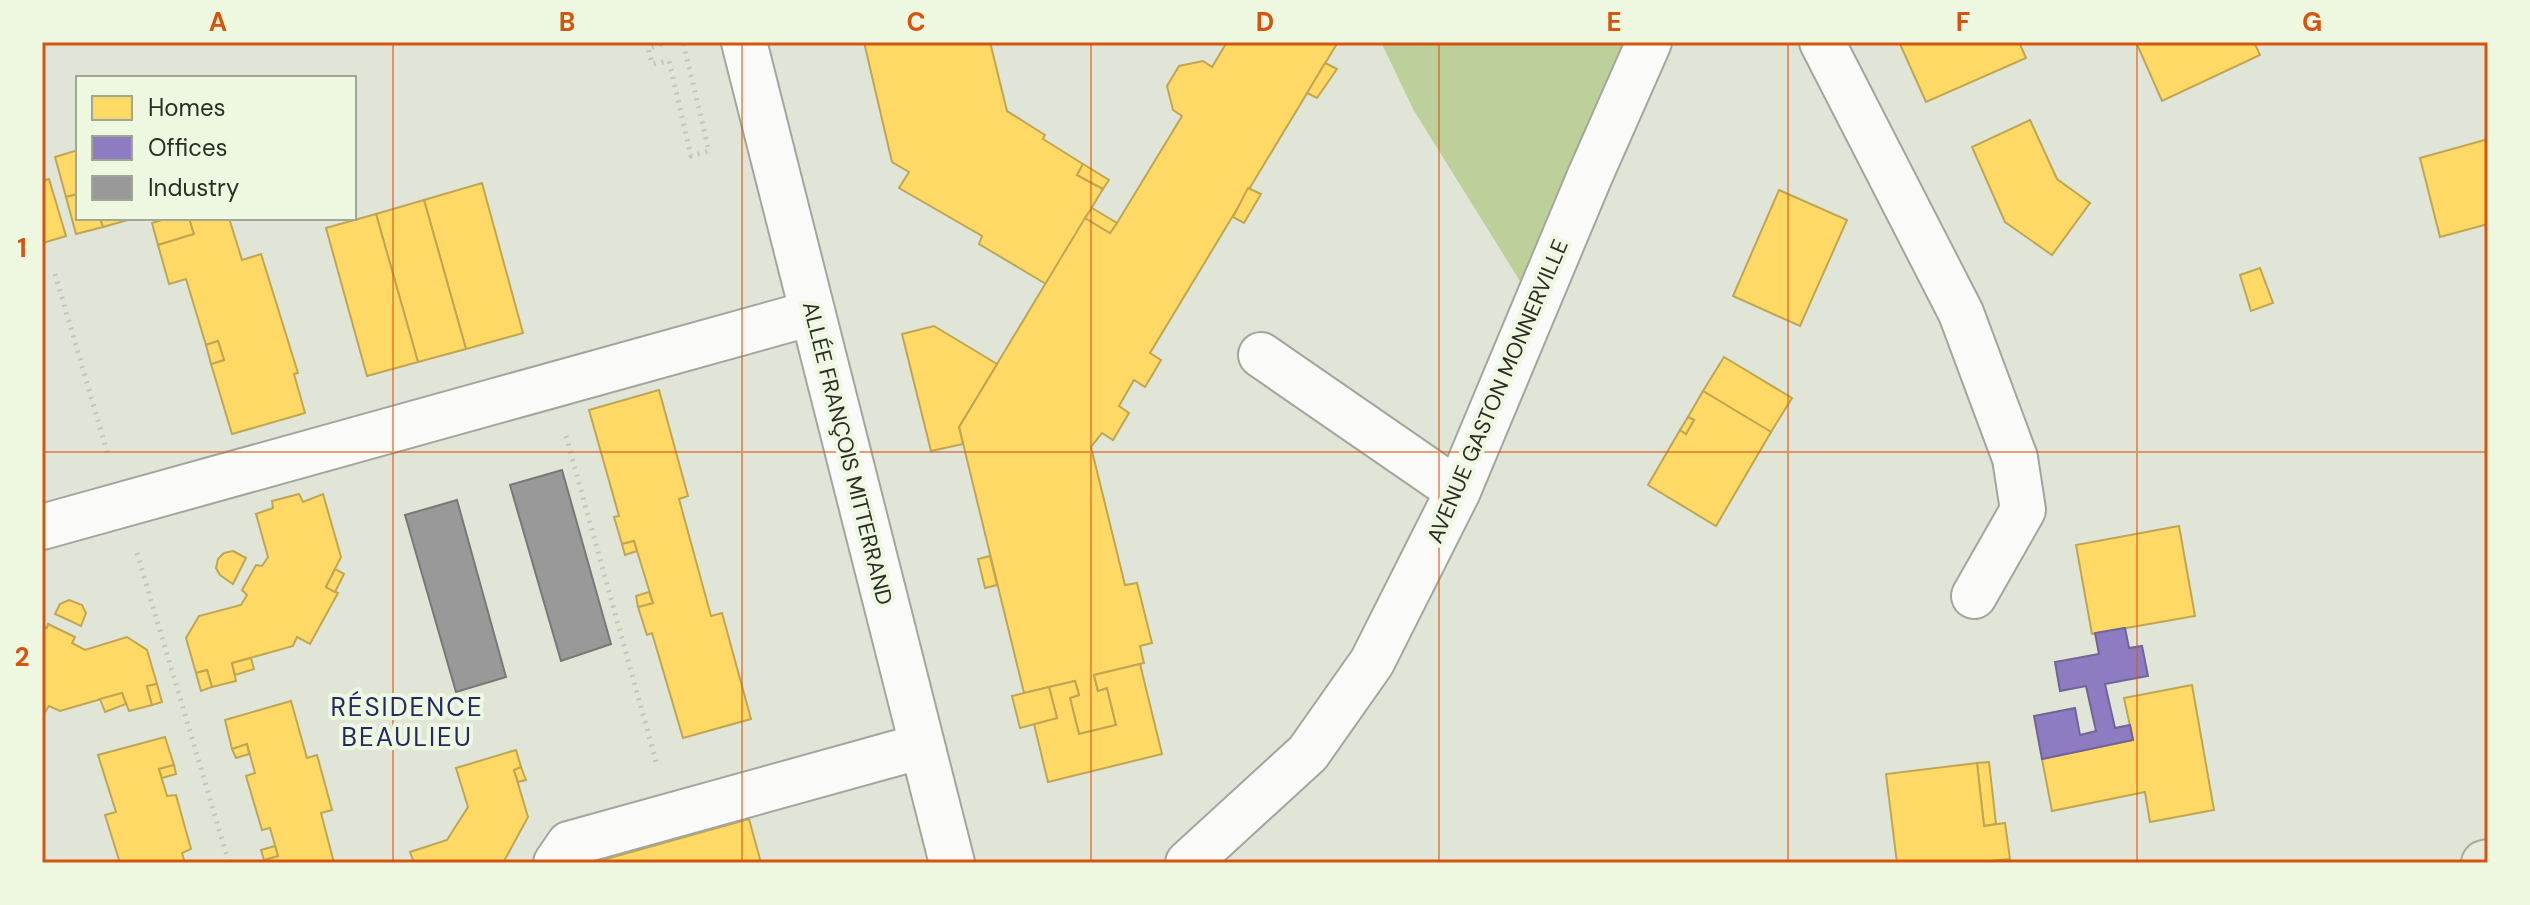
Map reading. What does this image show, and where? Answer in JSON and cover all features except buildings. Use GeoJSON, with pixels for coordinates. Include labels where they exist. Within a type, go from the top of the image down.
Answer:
{"type":"FeatureCollection","features":[{"type":"Feature","properties":{"kind":"street","name":"ALLÉE FRANÇOIS MITTERRAND"},"geometry":{"type":"LineString","coordinates":[[744,42],[952,863]]}},
{"type":"Feature","properties":{"kind":"street","name":"AVENUE GASTON MONNERVILLE"},"geometry":{"type":"LineString","coordinates":[[1188,863],[1308,753],[1372,662],[1458,491],[1649,42]]}},
{"type":"Feature","properties":{"kind":"street"},"geometry":{"type":"LineString","coordinates":[[1822,42],[1961,313],[2015,458],[2023,510],[1974,596]]}},
{"type":"Feature","properties":{"kind":"street"},"geometry":{"type":"LineString","coordinates":[[42,527],[812,313]]}},
{"type":"Feature","properties":{"kind":"street"},"geometry":{"type":"LineString","coordinates":[[1261,355],[1458,491]]}},
{"type":"Feature","properties":{"kind":"street"},"geometry":{"type":"LineString","coordinates":[[556,863],[569,844],[922,746]]}},
{"type":"Feature","properties":{"kind":"path"},"geometry":{"type":"LineString","coordinates":[[669,42],[648,48],[652,64],[669,61],[691,156],[709,151],[683,42]]}},
{"type":"Feature","properties":{"kind":"path"},"geometry":{"type":"LineString","coordinates":[[55,274],[229,863]]}},
{"type":"Feature","properties":{"kind":"path"},"geometry":{"type":"LineString","coordinates":[[552,386],[671,816]]}},
{"type":"Feature","properties":{"kind":"green space"},"geometry":{"type":"Polygon","coordinates":[[[1381,42],[1640,42],[1549,328],[1413,109],[1381,42]]]}},
{"type":"Feature","properties":{"kind":"district","name":"RÉSIDENCE BEAULIEU"},"geometry":{"type":"Point","coordinates":[407,722]}}]}
